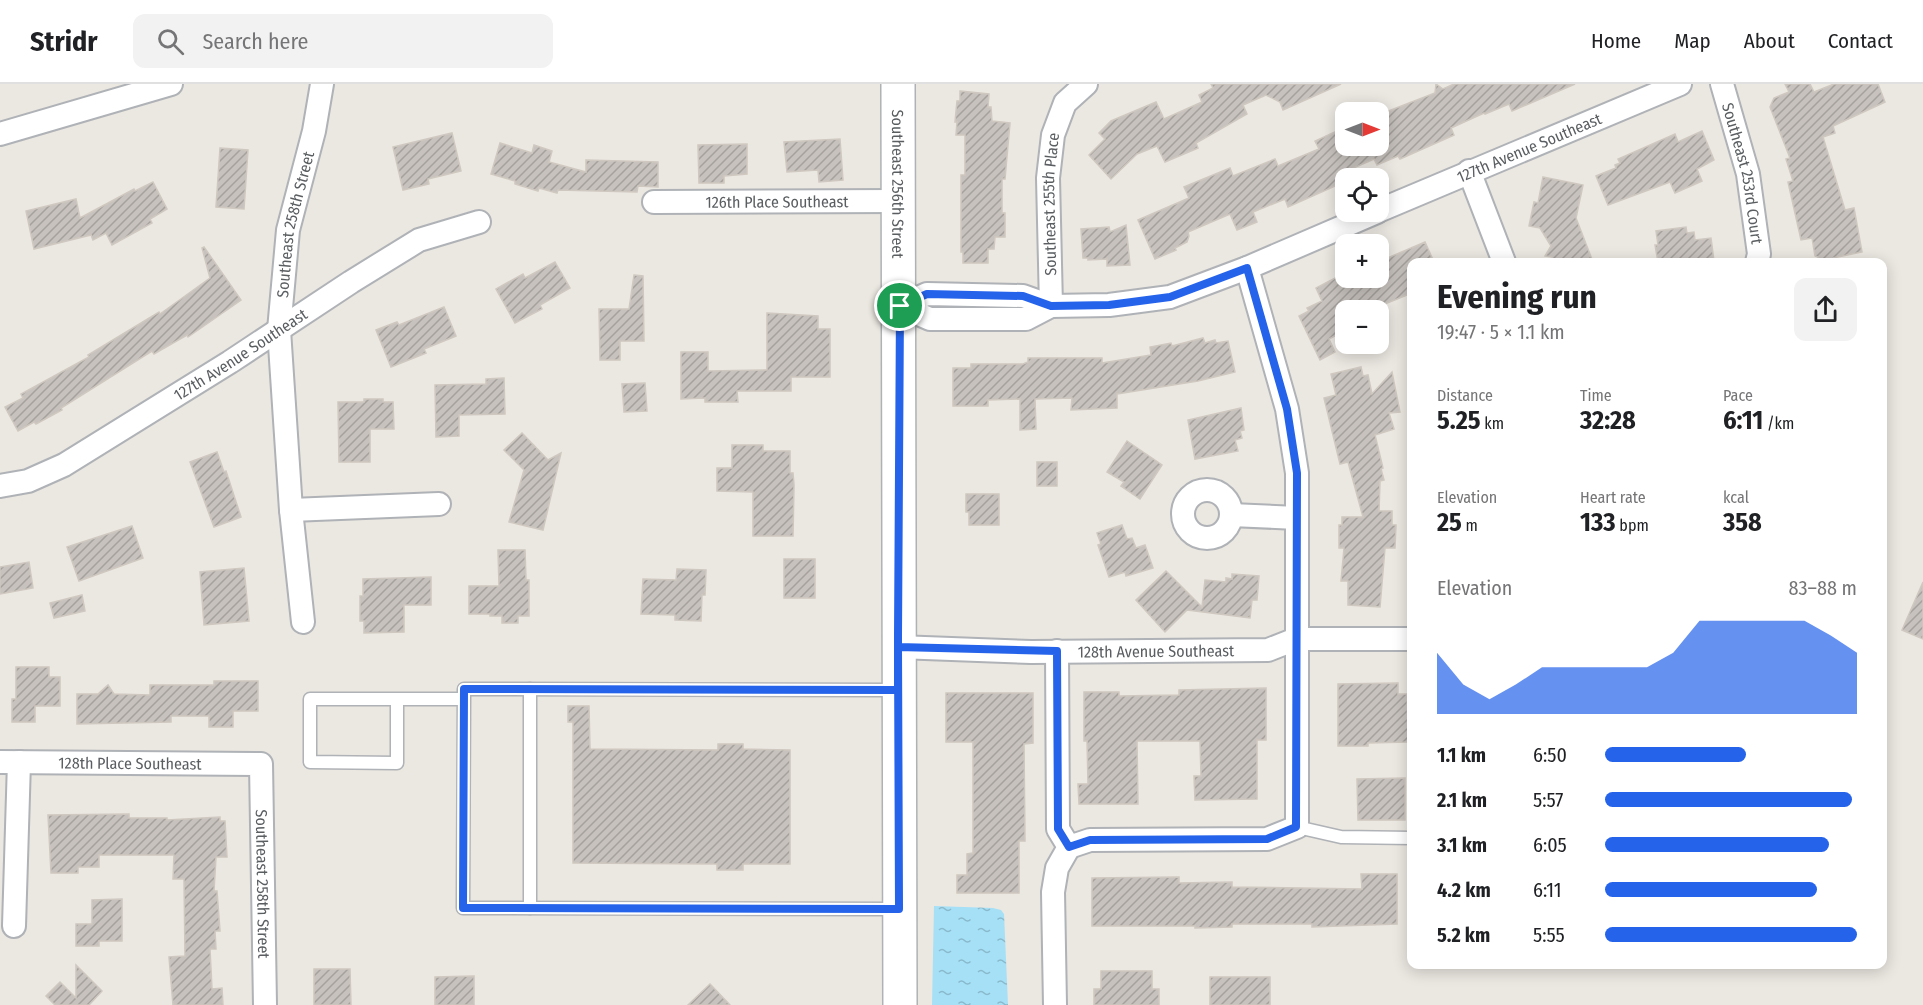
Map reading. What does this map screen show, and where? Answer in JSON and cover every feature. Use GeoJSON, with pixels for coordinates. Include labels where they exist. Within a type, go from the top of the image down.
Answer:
{"type":"FeatureCollection","features":[{"type":"Feature","properties":{"kind":"main road","name":"Southeast 256th Street"},"geometry":{"type":"LineString","coordinates":[[898,84],[900,1005]]}},
{"type":"Feature","properties":{"kind":"street"},"geometry":{"type":"LineString","coordinates":[[0,134],[171,84]]}},
{"type":"Feature","properties":{"kind":"street","name":"Southeast 258th Street"},"geometry":{"type":"LineString","coordinates":[[303,622],[291,510],[279,330],[288,230],[314,131],[322,84]]}},
{"type":"Feature","properties":{"kind":"street","name":"Southeast 255th Place"},"geometry":{"type":"LineString","coordinates":[[1051,306],[1048,178],[1053,135],[1065,103],[1086,84]]}},
{"type":"Feature","properties":{"kind":"street","name":"127th Avenue Southeast"},"geometry":{"type":"LineString","coordinates":[[1389,206],[1680,84]]}},
{"type":"Feature","properties":{"kind":"street","name":"Southeast 253rd Court"},"geometry":{"type":"LineString","coordinates":[[1722,84],[1748,174],[1758,258]]}},
{"type":"Feature","properties":{"kind":"street"},"geometry":{"type":"LineString","coordinates":[[1469,171],[1502,258]]}},
{"type":"Feature","properties":{"kind":"street","name":"126th Place Southeast"},"geometry":{"type":"LineString","coordinates":[[654,202],[899,201]]}},
{"type":"Feature","properties":{"kind":"street","name":"127th Avenue Southeast"},"geometry":{"type":"LineString","coordinates":[[0,486],[28,481],[64,465],[419,240],[479,222]]}},
{"type":"Feature","properties":{"kind":"street","name":"127th Avenue Southeast"},"geometry":{"type":"LineString","coordinates":[[900,306],[927,294],[1023,296],[1051,306],[1109,305],[1170,297],[1247,268],[1353,222]]}},
{"type":"Feature","properties":{"kind":"street"},"geometry":{"type":"LineString","coordinates":[[1055,1005],[1053,892],[1057,868],[1069,847],[1090,840],[1267,839],[1296,827],[1297,473],[1287,409],[1247,268]]}},
{"type":"Feature","properties":{"kind":"street"},"geometry":{"type":"LineString","coordinates":[[291,510],[439,504]]}},
{"type":"Feature","properties":{"kind":"street"},"geometry":{"type":"LineString","coordinates":[[1231,515],[1297,518]]}},
{"type":"Feature","properties":{"kind":"street","name":"128th Avenue Southeast"},"geometry":{"type":"LineString","coordinates":[[898,647],[1057,651],[1268,650],[1296,639],[1407,639]]}},
{"type":"Feature","properties":{"kind":"street"},"geometry":{"type":"LineString","coordinates":[[1057,651],[1058,829],[1069,847]]}},
{"type":"Feature","properties":{"kind":"street"},"geometry":{"type":"LineString","coordinates":[[10,762],[14,926]]}},
{"type":"Feature","properties":{"kind":"street","name":"128th Place Southeast"},"geometry":{"type":"LineString","coordinates":[[10,762],[261,764]]}},
{"type":"Feature","properties":{"kind":"street","name":"Southeast 258th Street"},"geometry":{"type":"LineString","coordinates":[[261,764],[265,1005]]}},
{"type":"Feature","properties":{"kind":"lane"},"geometry":{"type":"LineString","coordinates":[[898,690],[464,689],[463,908],[899,909]]}},
{"type":"Feature","properties":{"kind":"lane"},"geometry":{"type":"LineString","coordinates":[[530,689],[530,908]]}},
{"type":"Feature","properties":{"kind":"lane"},"geometry":{"type":"LineString","coordinates":[[397,699],[397,763],[310,762],[310,699],[397,699],[463,699]]}},
{"type":"Feature","properties":{"kind":"lane"},"geometry":{"type":"LineString","coordinates":[[1296,827],[1341,837],[1407,838]]}},
{"type":"Feature","properties":{"kind":"water"},"geometry":{"type":"Polygon","coordinates":[[[934,906],[993,908],[1001,910],[1004,914],[1008,1005],[932,1005],[934,906]]]}},
{"type":"Feature","properties":{"kind":"building"},"geometry":{"type":"Polygon","coordinates":[[[1211,84],[1341,84],[1283,110],[1280,102],[1266,95],[1243,105],[1247,114],[1196,143],[1198,148],[1165,162],[1157,146],[1137,154],[1111,179],[1089,155],[1105,139],[1099,133],[1111,121],[1156,102],[1164,119],[1202,102],[1199,95],[1213,88],[1211,84]]]}},
{"type":"Feature","properties":{"kind":"building"},"geometry":{"type":"Polygon","coordinates":[[[1436,84],[1443,89],[1454,84],[1575,84],[1512,111],[1509,104],[1484,113],[1451,128],[1454,135],[1400,159],[1398,156],[1377,165],[1374,159],[1353,168],[1335,168],[1335,186],[1288,207],[1285,199],[1253,212],[1257,222],[1237,230],[1230,214],[1188,232],[1187,242],[1175,248],[1176,250],[1155,259],[1138,220],[1189,198],[1184,187],[1230,168],[1233,176],[1275,159],[1278,166],[1319,149],[1315,141],[1335,132],[1335,156],[1389,156],[1389,111],[1435,93],[1436,84]]]}},
{"type":"Feature","properties":{"kind":"building"},"geometry":{"type":"Polygon","coordinates":[[[1785,84],[1810,84],[1814,92],[1834,84],[1878,84],[1885,102],[1833,126],[1835,133],[1823,137],[1845,210],[1854,208],[1862,252],[1833,258],[1818,258],[1815,256],[1812,238],[1801,240],[1788,182],[1793,181],[1786,159],[1790,158],[1770,107],[1774,98],[1789,92],[1785,84]]]}},
{"type":"Feature","properties":{"kind":"building"},"geometry":{"type":"Polygon","coordinates":[[[960,91],[989,94],[988,107],[991,107],[992,121],[1010,123],[1005,179],[1002,179],[1005,237],[995,237],[994,249],[988,249],[988,263],[963,263],[963,252],[961,252],[961,175],[965,175],[965,135],[956,135],[957,122],[955,122],[960,91]]]}},
{"type":"Feature","properties":{"kind":"building"},"geometry":{"type":"Polygon","coordinates":[[[1702,131],[1714,160],[1697,169],[1702,181],[1675,193],[1670,182],[1608,205],[1596,176],[1616,168],[1615,165],[1620,163],[1618,159],[1675,134],[1678,142],[1702,131]]]}},
{"type":"Feature","properties":{"kind":"building"},"geometry":{"type":"Polygon","coordinates":[[[452,133],[461,171],[428,179],[429,184],[403,190],[393,147],[452,133]]]}},
{"type":"Feature","properties":{"kind":"building"},"geometry":{"type":"Polygon","coordinates":[[[840,139],[843,180],[819,182],[818,170],[787,172],[784,142],[840,139]]]}},
{"type":"Feature","properties":{"kind":"building"},"geometry":{"type":"Polygon","coordinates":[[[500,143],[532,153],[534,145],[552,151],[549,162],[586,172],[586,160],[658,162],[658,187],[638,186],[637,192],[558,190],[557,193],[539,188],[538,191],[491,174],[500,143]]]}},
{"type":"Feature","properties":{"kind":"building"},"geometry":{"type":"Polygon","coordinates":[[[747,144],[747,174],[724,176],[724,183],[699,183],[698,145],[747,144]]]}},
{"type":"Feature","properties":{"kind":"building"},"geometry":{"type":"Polygon","coordinates":[[[220,148],[248,150],[244,209],[216,207],[220,148]]]}},
{"type":"Feature","properties":{"kind":"building"},"geometry":{"type":"Polygon","coordinates":[[[1543,177],[1583,185],[1576,218],[1591,258],[1545,256],[1551,246],[1540,228],[1529,226],[1534,202],[1538,203],[1543,177]]]}},
{"type":"Feature","properties":{"kind":"building"},"geometry":{"type":"Polygon","coordinates":[[[153,182],[167,209],[150,219],[152,223],[112,245],[106,233],[93,240],[91,235],[34,249],[26,211],[76,199],[80,218],[134,189],[135,191],[153,182]]]}},
{"type":"Feature","properties":{"kind":"building"},"geometry":{"type":"Polygon","coordinates":[[[1126,225],[1130,265],[1107,266],[1107,259],[1083,258],[1081,229],[1109,227],[1110,232],[1126,225]]]}},
{"type":"Feature","properties":{"kind":"building"},"geometry":{"type":"Polygon","coordinates":[[[1686,227],[1687,233],[1694,232],[1695,240],[1711,238],[1714,258],[1657,258],[1656,231],[1686,227]]]}},
{"type":"Feature","properties":{"kind":"building"},"geometry":{"type":"Polygon","coordinates":[[[1425,242],[1432,258],[1407,258],[1407,295],[1389,302],[1389,300],[1335,300],[1335,336],[1329,339],[1335,352],[1320,360],[1299,316],[1309,311],[1307,308],[1322,301],[1316,288],[1335,278],[1335,288],[1389,288],[1389,257],[1425,242]]]}},
{"type":"Feature","properties":{"kind":"building"},"geometry":{"type":"Polygon","coordinates":[[[204,247],[241,300],[188,337],[187,335],[154,354],[152,351],[61,408],[62,410],[18,431],[5,407],[23,398],[21,394],[89,357],[88,355],[159,312],[160,314],[210,278],[202,248],[204,247]]]}},
{"type":"Feature","properties":{"kind":"building"},"geometry":{"type":"Polygon","coordinates":[[[555,262],[570,288],[540,305],[542,309],[515,323],[496,289],[523,274],[525,278],[555,262]]]}},
{"type":"Feature","properties":{"kind":"building"},"geometry":{"type":"Polygon","coordinates":[[[634,275],[643,276],[644,341],[620,341],[620,360],[600,360],[599,309],[629,309],[634,275]]]}},
{"type":"Feature","properties":{"kind":"building"},"geometry":{"type":"Polygon","coordinates":[[[444,307],[456,336],[424,349],[426,353],[391,367],[376,330],[397,322],[399,325],[444,307]]]}},
{"type":"Feature","properties":{"kind":"building"},"geometry":{"type":"Polygon","coordinates":[[[767,313],[818,316],[818,329],[830,329],[830,377],[791,377],[791,391],[737,391],[738,402],[705,402],[705,398],[681,399],[681,352],[708,352],[708,371],[767,370],[767,313]]]}},
{"type":"Feature","properties":{"kind":"building"},"geometry":{"type":"Polygon","coordinates":[[[1203,338],[1205,343],[1215,340],[1216,343],[1228,341],[1235,372],[1198,381],[1117,394],[1117,408],[1071,410],[1072,398],[1035,399],[1036,429],[1020,430],[1020,399],[988,400],[988,406],[953,406],[953,368],[971,368],[971,364],[1023,364],[1028,362],[1028,358],[1102,358],[1102,363],[1151,355],[1150,347],[1171,343],[1172,346],[1203,338]]]}},
{"type":"Feature","properties":{"kind":"building"},"geometry":{"type":"Polygon","coordinates":[[[1361,367],[1363,376],[1368,375],[1372,394],[1392,372],[1400,412],[1389,413],[1394,429],[1375,435],[1384,480],[1380,481],[1379,511],[1392,511],[1392,525],[1396,525],[1395,548],[1385,548],[1380,607],[1348,605],[1348,581],[1341,581],[1344,548],[1339,548],[1339,525],[1342,525],[1342,517],[1363,517],[1348,462],[1340,464],[1324,398],[1336,395],[1331,374],[1361,367]]]}},
{"type":"Feature","properties":{"kind":"building"},"geometry":{"type":"Polygon","coordinates":[[[504,378],[505,414],[459,415],[459,436],[436,437],[435,385],[486,384],[486,379],[504,378]]]}},
{"type":"Feature","properties":{"kind":"building"},"geometry":{"type":"Polygon","coordinates":[[[645,383],[647,411],[624,412],[622,384],[645,383]]]}},
{"type":"Feature","properties":{"kind":"building"},"geometry":{"type":"Polygon","coordinates":[[[364,399],[383,399],[383,402],[393,402],[394,429],[370,429],[370,462],[339,462],[338,402],[364,402],[364,399]]]}},
{"type":"Feature","properties":{"kind":"building"},"geometry":{"type":"Polygon","coordinates":[[[1241,408],[1244,430],[1240,431],[1242,438],[1235,440],[1238,451],[1195,459],[1188,420],[1241,408]]]}},
{"type":"Feature","properties":{"kind":"building"},"geometry":{"type":"Polygon","coordinates":[[[522,433],[548,460],[561,453],[543,530],[509,522],[524,470],[504,450],[522,433]]]}},
{"type":"Feature","properties":{"kind":"building"},"geometry":{"type":"Polygon","coordinates":[[[1127,441],[1162,465],[1140,499],[1121,486],[1124,482],[1107,472],[1127,441]]]}},
{"type":"Feature","properties":{"kind":"building"},"geometry":{"type":"Polygon","coordinates":[[[732,445],[763,445],[763,451],[790,451],[790,473],[793,473],[794,485],[793,536],[753,536],[753,492],[717,491],[717,468],[732,468],[732,445]]]}},
{"type":"Feature","properties":{"kind":"building"},"geometry":{"type":"Polygon","coordinates":[[[217,452],[224,472],[226,471],[241,517],[214,527],[190,462],[217,452]]]}},
{"type":"Feature","properties":{"kind":"building"},"geometry":{"type":"Polygon","coordinates":[[[1037,462],[1057,462],[1057,486],[1037,486],[1037,462]]]}},
{"type":"Feature","properties":{"kind":"building"},"geometry":{"type":"Polygon","coordinates":[[[966,494],[999,494],[999,525],[969,525],[966,494]]]}},
{"type":"Feature","properties":{"kind":"building"},"geometry":{"type":"Polygon","coordinates":[[[1122,525],[1127,539],[1132,538],[1136,548],[1145,545],[1153,568],[1126,576],[1125,572],[1109,577],[1098,545],[1101,544],[1097,533],[1122,525]]]}},
{"type":"Feature","properties":{"kind":"building"},"geometry":{"type":"Polygon","coordinates":[[[132,526],[143,558],[79,581],[67,547],[132,526]]]}},
{"type":"Feature","properties":{"kind":"building"},"geometry":{"type":"Polygon","coordinates":[[[498,550],[525,550],[526,580],[529,580],[529,616],[518,616],[518,623],[502,623],[502,616],[469,614],[469,586],[499,586],[498,550]]]}},
{"type":"Feature","properties":{"kind":"building"},"geometry":{"type":"Polygon","coordinates":[[[784,559],[815,559],[815,598],[784,598],[784,559]]]}},
{"type":"Feature","properties":{"kind":"building"},"geometry":{"type":"Polygon","coordinates":[[[29,562],[33,588],[0,594],[0,567],[29,562]]]}},
{"type":"Feature","properties":{"kind":"building"},"geometry":{"type":"Polygon","coordinates":[[[244,568],[249,621],[204,625],[200,572],[244,568]]]}},
{"type":"Feature","properties":{"kind":"building"},"geometry":{"type":"Polygon","coordinates":[[[677,569],[706,570],[701,621],[675,620],[675,615],[641,614],[643,579],[676,580],[677,569]]]}},
{"type":"Feature","properties":{"kind":"building"},"geometry":{"type":"Polygon","coordinates":[[[1166,571],[1202,607],[1205,580],[1226,582],[1226,578],[1232,579],[1232,574],[1259,576],[1257,600],[1252,600],[1250,618],[1187,610],[1165,632],[1136,600],[1166,571]]]}},
{"type":"Feature","properties":{"kind":"building"},"geometry":{"type":"Polygon","coordinates":[[[431,577],[431,605],[404,605],[404,632],[364,633],[364,621],[360,621],[363,579],[431,577]]]}},
{"type":"Feature","properties":{"kind":"building"},"geometry":{"type":"Polygon","coordinates":[[[1923,582],[1923,639],[1902,630],[1923,582]]]}},
{"type":"Feature","properties":{"kind":"building"},"geometry":{"type":"Polygon","coordinates":[[[82,595],[85,611],[54,618],[50,603],[82,595]]]}},
{"type":"Feature","properties":{"kind":"building"},"geometry":{"type":"Polygon","coordinates":[[[16,667],[49,667],[49,677],[60,677],[60,706],[35,706],[35,722],[12,722],[12,699],[16,699],[16,667]]]}},
{"type":"Feature","properties":{"kind":"building"},"geometry":{"type":"Polygon","coordinates":[[[214,681],[258,681],[258,711],[233,711],[233,727],[209,727],[209,716],[171,716],[171,722],[77,724],[77,694],[98,694],[108,685],[114,694],[150,695],[150,685],[214,685],[214,681]]]}},
{"type":"Feature","properties":{"kind":"building"},"geometry":{"type":"Polygon","coordinates":[[[1398,683],[1398,694],[1407,694],[1407,742],[1338,746],[1338,684],[1398,683]]]}},
{"type":"Feature","properties":{"kind":"building"},"geometry":{"type":"Polygon","coordinates":[[[1266,688],[1266,740],[1257,740],[1257,799],[1195,800],[1194,776],[1201,776],[1200,741],[1137,741],[1138,804],[1079,804],[1078,784],[1088,784],[1087,741],[1084,741],[1084,692],[1119,692],[1119,696],[1179,695],[1179,690],[1266,688]]]}},
{"type":"Feature","properties":{"kind":"building"},"geometry":{"type":"Polygon","coordinates":[[[946,693],[1033,693],[1033,743],[1024,744],[1025,841],[1019,841],[1019,893],[957,893],[957,875],[967,875],[967,854],[973,853],[973,742],[946,742],[946,693]]]}},
{"type":"Feature","properties":{"kind":"building"},"geometry":{"type":"Polygon","coordinates":[[[568,706],[589,706],[590,749],[718,750],[718,744],[743,744],[743,749],[790,750],[790,864],[743,864],[743,870],[717,870],[717,864],[573,863],[573,722],[568,722],[568,706]]]}},
{"type":"Feature","properties":{"kind":"building"},"geometry":{"type":"Polygon","coordinates":[[[1405,778],[1405,820],[1358,820],[1357,779],[1405,778]]]}},
{"type":"Feature","properties":{"kind":"building"},"geometry":{"type":"Polygon","coordinates":[[[129,814],[129,818],[167,818],[167,820],[220,817],[220,821],[225,821],[227,857],[216,857],[214,891],[217,891],[220,931],[215,931],[216,949],[210,949],[212,989],[222,988],[223,1005],[173,1005],[169,957],[185,956],[184,879],[173,879],[174,855],[99,855],[99,867],[78,867],[78,873],[51,873],[48,815],[129,814]]]}},
{"type":"Feature","properties":{"kind":"building"},"geometry":{"type":"Polygon","coordinates":[[[1361,874],[1397,874],[1397,924],[1312,927],[1312,924],[1232,924],[1232,927],[1195,928],[1195,926],[1092,926],[1092,878],[1179,877],[1179,883],[1232,882],[1232,887],[1362,889],[1361,874]]]}},
{"type":"Feature","properties":{"kind":"building"},"geometry":{"type":"Polygon","coordinates":[[[122,899],[122,941],[99,941],[99,946],[76,946],[76,924],[92,924],[92,900],[122,899]]]}},
{"type":"Feature","properties":{"kind":"building"},"geometry":{"type":"Polygon","coordinates":[[[76,965],[102,991],[89,1005],[55,1005],[46,996],[60,982],[76,998],[76,965]]]}},
{"type":"Feature","properties":{"kind":"building"},"geometry":{"type":"Polygon","coordinates":[[[314,969],[350,969],[351,1005],[314,1005],[314,969]]]}},
{"type":"Feature","properties":{"kind":"building"},"geometry":{"type":"Polygon","coordinates":[[[1101,971],[1152,971],[1152,989],[1159,989],[1159,1005],[1094,1005],[1094,989],[1101,989],[1101,971]]]}},
{"type":"Feature","properties":{"kind":"building"},"geometry":{"type":"Polygon","coordinates":[[[474,976],[474,1005],[435,1005],[435,977],[474,976]]]}},
{"type":"Feature","properties":{"kind":"building"},"geometry":{"type":"Polygon","coordinates":[[[1210,977],[1270,977],[1270,1005],[1210,1005],[1210,977]]]}},
{"type":"Feature","properties":{"kind":"building"},"geometry":{"type":"Polygon","coordinates":[[[710,984],[730,1005],[688,1005],[710,984]]]}},
{"type":"Feature","properties":{"kind":"route"},"geometry":{"type":"LineString","coordinates":[[900,306],[899,554],[898,636],[898,647],[898,690],[464,689],[463,908],[899,909],[898,647],[1057,651],[1058,829],[1069,847],[1090,840],[1267,839],[1296,827],[1297,473],[1287,409],[1247,268],[1170,297],[1109,305],[1051,306],[1023,296],[927,294],[900,306]]}}]}
